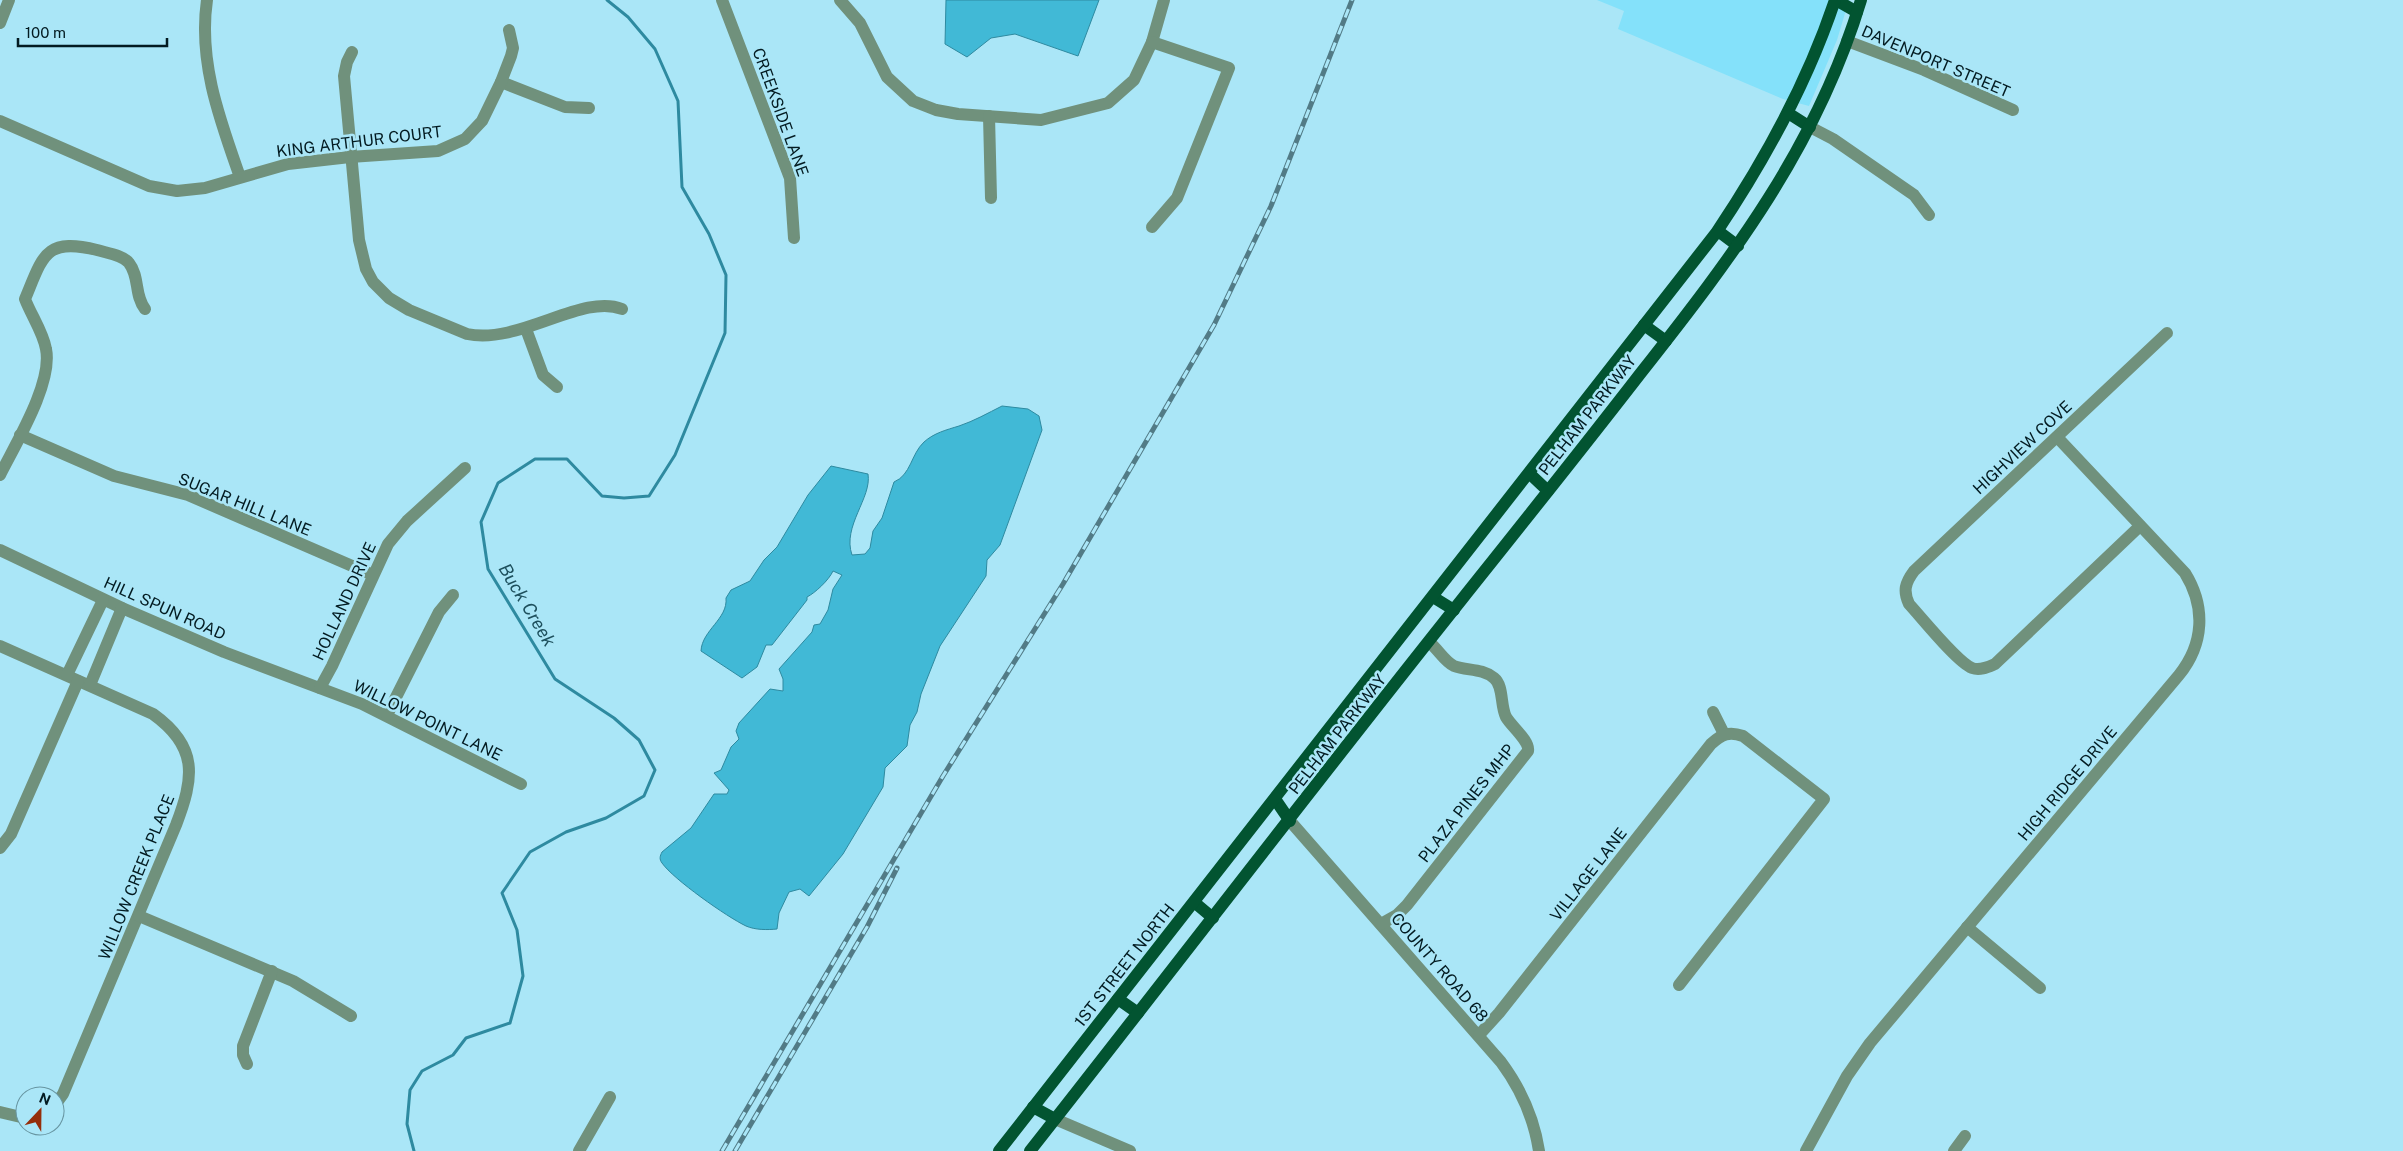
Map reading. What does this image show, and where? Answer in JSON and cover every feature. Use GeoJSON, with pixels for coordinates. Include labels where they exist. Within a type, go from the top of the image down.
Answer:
{"type":"FeatureCollection","features":[{"type":"Feature","properties":{"kind":"main road"},"geometry":{"type":"LineString","coordinates":[[1836,0],[1859,6]]}},
{"type":"Feature","properties":{"kind":"main road","name":"PELHAM PARKWAY"},"geometry":{"type":"LineString","coordinates":[[1275,799],[1718,231],[1757,170],[1788,113],[1816,52],[1836,0]]}},
{"type":"Feature","properties":{"kind":"main road","name":"PELHAM PARKWAY"},"geometry":{"type":"LineString","coordinates":[[1290,821],[1738,246],[1782,178],[1810,126],[1847,41],[1859,6]]}},
{"type":"Feature","properties":{"kind":"main road"},"geometry":{"type":"LineString","coordinates":[[1788,113],[1810,126]]}},
{"type":"Feature","properties":{"kind":"main road"},"geometry":{"type":"LineString","coordinates":[[1718,231],[1738,246]]}},
{"type":"Feature","properties":{"kind":"main road"},"geometry":{"type":"LineString","coordinates":[[1644,325],[1666,340]]}},
{"type":"Feature","properties":{"kind":"main road"},"geometry":{"type":"LineString","coordinates":[[1530,474],[1548,491]]}},
{"type":"Feature","properties":{"kind":"main road"},"geometry":{"type":"LineString","coordinates":[[1433,597],[1454,610]]}},
{"type":"Feature","properties":{"kind":"main road"},"geometry":{"type":"LineString","coordinates":[[1030,1151],[1290,821],[1275,799]]}},
{"type":"Feature","properties":{"kind":"main road","name":"1ST STREET NORTH"},"geometry":{"type":"LineString","coordinates":[[999,1151],[1275,799]]}},
{"type":"Feature","properties":{"kind":"main road"},"geometry":{"type":"LineString","coordinates":[[1194,902],[1213,918]]}},
{"type":"Feature","properties":{"kind":"main road"},"geometry":{"type":"LineString","coordinates":[[1118,999],[1138,1013]]}},
{"type":"Feature","properties":{"kind":"main road"},"geometry":{"type":"LineString","coordinates":[[1033,1108],[1055,1119]]}},
{"type":"Feature","properties":{"kind":"street"},"geometry":{"type":"LineString","coordinates":[[0,23],[9,0]]}},
{"type":"Feature","properties":{"kind":"street"},"geometry":{"type":"LineString","coordinates":[[207,0],[205,38],[210,81],[220,121],[240,177]]}},
{"type":"Feature","properties":{"kind":"street","name":"CREEKSIDE LANE"},"geometry":{"type":"LineString","coordinates":[[722,0],[790,178],[794,238]]}},
{"type":"Feature","properties":{"kind":"street"},"geometry":{"type":"LineString","coordinates":[[840,0],[860,22],[887,77],[914,101],[936,110],[958,114],[1041,120],[1108,103],[1134,80],[1152,42],[1164,0]]}},
{"type":"Feature","properties":{"kind":"street","name":"KING ARTHUR COURT"},"geometry":{"type":"LineString","coordinates":[[0,121],[155,188],[191,191],[288,164],[350,156],[430,152],[457,144],[472,133],[482,121],[501,82],[513,48],[509,30]]}},
{"type":"Feature","properties":{"kind":"street","name":"DAVENPORT STREET"},"geometry":{"type":"LineString","coordinates":[[1847,41],[1924,70],[2013,110]]}},
{"type":"Feature","properties":{"kind":"street"},"geometry":{"type":"LineString","coordinates":[[1152,42],[1230,68],[1177,198],[1152,226]]}},
{"type":"Feature","properties":{"kind":"street"},"geometry":{"type":"LineString","coordinates":[[352,52],[347,62],[344,76],[360,251],[370,278],[381,291],[404,307],[466,334],[490,336],[526,328],[603,304],[622,309]]}},
{"type":"Feature","properties":{"kind":"street"},"geometry":{"type":"LineString","coordinates":[[501,82],[565,107],[589,108]]}},
{"type":"Feature","properties":{"kind":"street"},"geometry":{"type":"LineString","coordinates":[[989,116],[991,198]]}},
{"type":"Feature","properties":{"kind":"street"},"geometry":{"type":"LineString","coordinates":[[1810,126],[1833,139],[1914,195],[1929,216]]}},
{"type":"Feature","properties":{"kind":"street"},"geometry":{"type":"LineString","coordinates":[[0,475],[42,386],[48,361],[46,347],[25,299],[39,264],[46,254],[60,247],[81,246],[127,261],[136,279],[138,298],[145,309]]}},
{"type":"Feature","properties":{"kind":"street"},"geometry":{"type":"LineString","coordinates":[[526,328],[543,375],[557,386]]}},
{"type":"Feature","properties":{"kind":"street","name":"HIGHVIEW COVE"},"geometry":{"type":"LineString","coordinates":[[2140,526],[1995,664],[1979,675],[1964,663],[1909,604],[1899,589],[1914,572],[2167,333]]}},
{"type":"Feature","properties":{"kind":"street","name":"SUGAR HILL LANE"},"geometry":{"type":"LineString","coordinates":[[20,435],[114,476],[188,496],[373,574]]}},
{"type":"Feature","properties":{"kind":"street","name":"HIGH RIDGE DRIVE"},"geometry":{"type":"LineString","coordinates":[[1806,1151],[1856,1061],[2179,675],[2195,649],[2200,620],[2200,605],[2195,591],[2179,565],[2057,437]]}},
{"type":"Feature","properties":{"kind":"street","name":"HOLLAND DRIVE"},"geometry":{"type":"LineString","coordinates":[[320,688],[332,666],[373,574],[393,536],[465,468]]}},
{"type":"Feature","properties":{"kind":"street","name":"HILL SPUN ROAD"},"geometry":{"type":"LineString","coordinates":[[0,550],[103,600],[224,652],[320,688]]}},
{"type":"Feature","properties":{"kind":"street"},"geometry":{"type":"LineString","coordinates":[[387,715],[439,612],[453,595]]}},
{"type":"Feature","properties":{"kind":"street"},"geometry":{"type":"LineString","coordinates":[[0,848],[11,834],[78,680],[103,600]]}},
{"type":"Feature","properties":{"kind":"street"},"geometry":{"type":"LineString","coordinates":[[78,680],[122,608]]}},
{"type":"Feature","properties":{"kind":"street","name":"PLAZA PINES MHP"},"geometry":{"type":"LineString","coordinates":[[1381,924],[1397,915],[1407,905],[1528,751],[1527,744],[1511,725],[1501,707],[1500,686],[1495,678],[1478,670],[1454,665],[1429,642]]}},
{"type":"Feature","properties":{"kind":"street","name":"WILLOW CREEK PLACE"},"geometry":{"type":"LineString","coordinates":[[0,646],[146,710],[166,724],[183,747],[190,771],[186,798],[139,916],[65,1089]]}},
{"type":"Feature","properties":{"kind":"street","name":"WILLOW POINT LANE"},"geometry":{"type":"LineString","coordinates":[[320,688],[387,715],[521,784]]}},
{"type":"Feature","properties":{"kind":"street"},"geometry":{"type":"LineString","coordinates":[[1679,985],[1824,799],[1743,736],[1734,733],[1724,734],[1713,712]]}},
{"type":"Feature","properties":{"kind":"street","name":"VILLAGE LANE"},"geometry":{"type":"LineString","coordinates":[[1479,1035],[1499,1014],[1711,744],[1724,734]]}},
{"type":"Feature","properties":{"kind":"street","name":"COUNTY ROAD 68"},"geometry":{"type":"LineString","coordinates":[[1290,821],[1479,1035],[1518,1088],[1532,1120],[1539,1151]]}},
{"type":"Feature","properties":{"kind":"street"},"geometry":{"type":"LineString","coordinates":[[139,916],[272,971],[305,987],[351,1016]]}},
{"type":"Feature","properties":{"kind":"street"},"geometry":{"type":"LineString","coordinates":[[1967,928],[2040,988]]}},
{"type":"Feature","properties":{"kind":"street"},"geometry":{"type":"LineString","coordinates":[[247,1064],[242,1046],[272,971]]}},
{"type":"Feature","properties":{"kind":"street"},"geometry":{"type":"LineString","coordinates":[[579,1151],[610,1097]]}},
{"type":"Feature","properties":{"kind":"street"},"geometry":{"type":"LineString","coordinates":[[0,1112],[15,1116]]}},
{"type":"Feature","properties":{"kind":"street"},"geometry":{"type":"LineString","coordinates":[[1055,1119],[1130,1151]]}},
{"type":"Feature","properties":{"kind":"street"},"geometry":{"type":"LineString","coordinates":[[1954,1151],[1965,1136]]}},
{"type":"Feature","properties":{"kind":"shaded area"},"geometry":{"type":"Polygon","coordinates":[[[946,0],[1099,0],[1078,56],[1015,34],[991,38],[967,57],[945,44],[946,0]]]}},
{"type":"Feature","properties":{"kind":"shaded area"},"geometry":{"type":"Polygon","coordinates":[[[1597,0],[1849,0],[1837,40],[1809,106],[1783,99],[1618,29],[1624,11],[1597,0]]]}},
{"type":"Feature","properties":{"kind":"shaded area"},"geometry":{"type":"Polygon","coordinates":[[[1002,406],[1028,409],[1039,416],[1042,430],[1000,545],[987,560],[986,576],[940,646],[921,694],[917,712],[910,725],[907,746],[885,768],[883,787],[843,854],[809,896],[800,889],[789,892],[779,913],[777,929],[761,929],[746,926],[688,888],[661,862],[660,856],[662,852],[691,828],[714,794],[727,794],[729,790],[714,773],[721,770],[731,747],[739,739],[736,731],[739,723],[770,689],[783,691],[783,679],[779,669],[812,632],[814,625],[820,624],[828,610],[833,589],[842,575],[833,571],[822,586],[807,597],[807,600],[772,645],[766,645],[757,667],[742,678],[701,651],[702,644],[723,612],[726,598],[731,590],[750,581],[764,560],[777,547],[808,495],[831,466],[868,474],[866,493],[854,523],[850,544],[852,555],[865,554],[870,548],[873,531],[882,518],[894,482],[900,479],[908,469],[916,452],[924,442],[936,434],[970,422],[1002,406]]]}},
{"type":"Feature","properties":{"kind":"waterway","name":"Buck Creek"},"geometry":{"type":"LineString","coordinates":[[414,1151],[407,1124],[410,1090],[422,1071],[453,1055],[466,1038],[510,1023],[523,976],[517,930],[502,893],[530,852],[566,832],[606,818],[644,796],[655,770],[639,740],[614,718],[555,679],[488,569],[481,522],[498,483],[535,459],[567,459],[602,496],[624,498],[649,496],[675,455],[725,333],[726,275],[709,234],[682,187],[678,101],[655,49],[628,17],[607,0]]}},
{"type":"Feature","properties":{"kind":"railway"},"geometry":{"type":"LineString","coordinates":[[722,1151],[943,776],[1063,584],[1214,325],[1271,206],[1352,0]]}},
{"type":"Feature","properties":{"kind":"railway"},"geometry":{"type":"LineString","coordinates":[[735,1151],[867,927],[897,868]]}}]}
